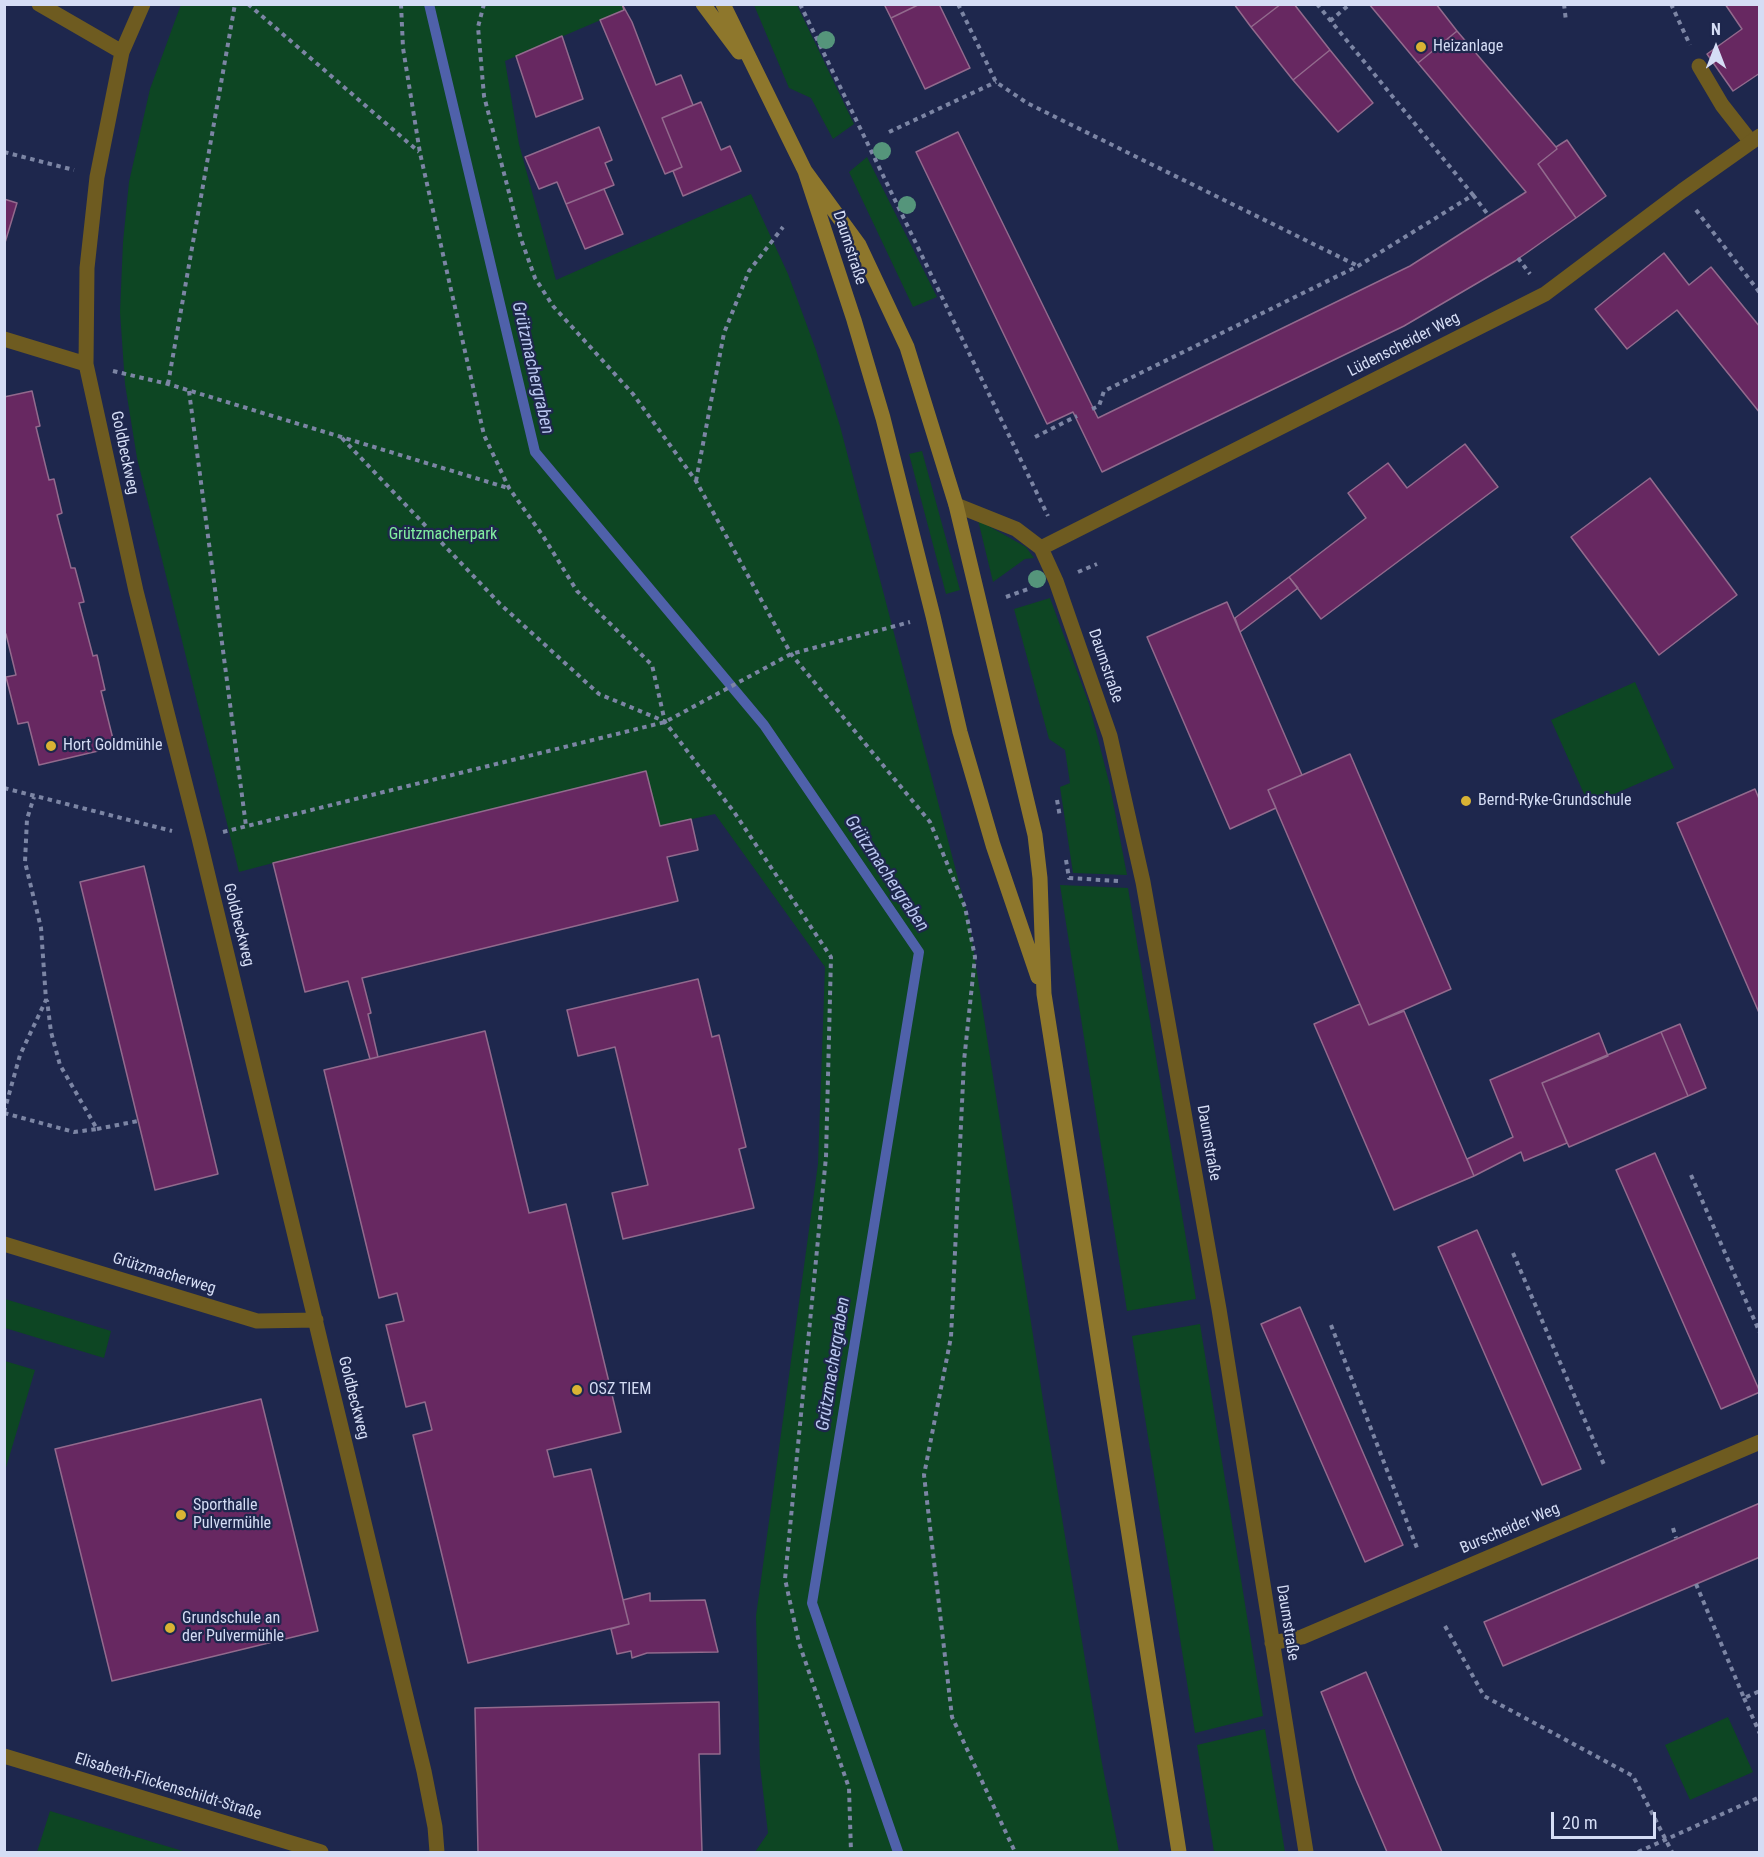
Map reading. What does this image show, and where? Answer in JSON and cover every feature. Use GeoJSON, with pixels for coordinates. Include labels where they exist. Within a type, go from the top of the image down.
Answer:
{"type":"FeatureCollection","features":[{"type":"Feature","properties":{"kind":"main road","name":"Daumstraße"},"geometry":{"type":"LineString","coordinates":[[703,4],[760,78]]}},
{"type":"Feature","properties":{"kind":"main road","name":"Daumstraße"},"geometry":{"type":"LineString","coordinates":[[723,4],[805,171],[854,320],[883,418],[960,732],[993,845],[1044,994]]}},
{"type":"Feature","properties":{"kind":"main road","name":"Daumstraße"},"geometry":{"type":"LineString","coordinates":[[805,171],[859,245],[907,347],[956,505],[1035,834],[1040,878],[1044,994],[1179,1852]]}},
{"type":"Feature","properties":{"kind":"street"},"geometry":{"type":"LineString","coordinates":[[39,4],[122,52]]}},
{"type":"Feature","properties":{"kind":"street","name":"Goldbeckweg"},"geometry":{"type":"LineString","coordinates":[[143,4],[122,52],[98,177],[87,268],[87,364],[136,591],[199,838],[424,1771],[435,1827],[437,1852]]}},
{"type":"Feature","properties":{"kind":"street"},"geometry":{"type":"LineString","coordinates":[[1699,66],[1722,105],[1755,139]]}},
{"type":"Feature","properties":{"kind":"street","name":"Lüdenscheider Weg"},"geometry":{"type":"LineString","coordinates":[[1041,548],[1545,294],[1755,139]]}},
{"type":"Feature","properties":{"kind":"street"},"geometry":{"type":"LineString","coordinates":[[4,339],[87,364]]}},
{"type":"Feature","properties":{"kind":"street","name":"Daumstraße"},"geometry":{"type":"LineString","coordinates":[[956,505],[1016,529],[1041,548],[1056,581],[1110,736],[1143,882],[1220,1309],[1306,1852]]}},
{"type":"Feature","properties":{"kind":"street","name":"Grützmacherweg"},"geometry":{"type":"LineString","coordinates":[[4,1244],[257,1321],[316,1320]]}},
{"type":"Feature","properties":{"kind":"street","name":"Burscheider Weg"},"geometry":{"type":"LineString","coordinates":[[1272,1643],[1302,1637],[1760,1442]]}},
{"type":"Feature","properties":{"kind":"street","name":"Elisabeth-Flickenschildt-Straße"},"geometry":{"type":"LineString","coordinates":[[4,1756],[321,1852]]}},
{"type":"Feature","properties":{"kind":"path"},"geometry":{"type":"LineString","coordinates":[[168,384],[235,4]]}},
{"type":"Feature","properties":{"kind":"path"},"geometry":{"type":"LineString","coordinates":[[248,4],[420,153]]}},
{"type":"Feature","properties":{"kind":"path"},"geometry":{"type":"LineString","coordinates":[[401,4],[403,48],[420,153],[484,435],[509,488],[543,536],[577,591],[652,665],[665,722],[734,812],[831,957],[826,1157],[785,1579],[799,1643],[849,1788],[851,1852]]}},
{"type":"Feature","properties":{"kind":"path"},"geometry":{"type":"LineString","coordinates":[[484,4],[478,27],[484,96],[521,239],[536,278],[553,306],[633,394],[696,482],[791,654],[930,822],[964,907],[975,957],[964,1061],[951,1337],[924,1475],[952,1717],[1015,1852]]}},
{"type":"Feature","properties":{"kind":"path"},"geometry":{"type":"LineString","coordinates":[[800,4],[1050,520],[1041,548]]}},
{"type":"Feature","properties":{"kind":"path"},"geometry":{"type":"LineString","coordinates":[[958,4],[996,82],[1027,103],[1358,266]]}},
{"type":"Feature","properties":{"kind":"path"},"geometry":{"type":"LineString","coordinates":[[1317,4],[1489,216]]}},
{"type":"Feature","properties":{"kind":"path"},"geometry":{"type":"LineString","coordinates":[[1330,21],[1350,4]]}},
{"type":"Feature","properties":{"kind":"path"},"geometry":{"type":"LineString","coordinates":[[1564,4],[1566,21]]}},
{"type":"Feature","properties":{"kind":"path"},"geometry":{"type":"LineString","coordinates":[[1671,4],[1699,66]]}},
{"type":"Feature","properties":{"kind":"path"},"geometry":{"type":"LineString","coordinates":[[889,132],[996,82]]}},
{"type":"Feature","properties":{"kind":"path"},"geometry":{"type":"LineString","coordinates":[[4,152],[98,177]]}},
{"type":"Feature","properties":{"kind":"path"},"geometry":{"type":"LineString","coordinates":[[1682,191],[1760,293]]}},
{"type":"Feature","properties":{"kind":"path"},"geometry":{"type":"LineString","coordinates":[[1092,409],[1099,406],[1104,391],[1358,266],[1473,195]]}},
{"type":"Feature","properties":{"kind":"path"},"geometry":{"type":"LineString","coordinates":[[696,482],[724,333],[749,271],[783,227]]}},
{"type":"Feature","properties":{"kind":"path"},"geometry":{"type":"LineString","coordinates":[[87,364],[168,384],[509,488]]}},
{"type":"Feature","properties":{"kind":"path"},"geometry":{"type":"LineString","coordinates":[[189,391],[246,826]]}},
{"type":"Feature","properties":{"kind":"path"},"geometry":{"type":"LineString","coordinates":[[1035,437],[1077,416]]}},
{"type":"Feature","properties":{"kind":"path"},"geometry":{"type":"LineString","coordinates":[[341,437],[500,604],[599,694],[665,722]]}},
{"type":"Feature","properties":{"kind":"path"},"geometry":{"type":"LineString","coordinates":[[4,788],[199,838],[665,722],[791,654],[911,622]]}},
{"type":"Feature","properties":{"kind":"path"},"geometry":{"type":"LineString","coordinates":[[34,797],[27,819],[26,862],[41,928],[46,1000],[60,1065],[97,1129]]}},
{"type":"Feature","properties":{"kind":"path"},"geometry":{"type":"LineString","coordinates":[[1057,800],[1060,822]]}},
{"type":"Feature","properties":{"kind":"path"},"geometry":{"type":"LineString","coordinates":[[1066,856],[1069,878],[1143,882]]}},
{"type":"Feature","properties":{"kind":"path"},"geometry":{"type":"LineString","coordinates":[[46,1000],[20,1055],[4,1112],[74,1132],[138,1121]]}},
{"type":"Feature","properties":{"kind":"path"},"geometry":{"type":"LineString","coordinates":[[1692,1175],[1760,1333]]}},
{"type":"Feature","properties":{"kind":"path"},"geometry":{"type":"LineString","coordinates":[[1513,1253],[1605,1467]]}},
{"type":"Feature","properties":{"kind":"path"},"geometry":{"type":"LineString","coordinates":[[1331,1325],[1417,1548]]}},
{"type":"Feature","properties":{"kind":"path"},"geometry":{"type":"LineString","coordinates":[[1673,1528],[1676,1538]]}},
{"type":"Feature","properties":{"kind":"path"},"geometry":{"type":"LineString","coordinates":[[1696,1584],[1760,1734]]}},
{"type":"Feature","properties":{"kind":"path"},"geometry":{"type":"LineString","coordinates":[[1445,1626],[1484,1696],[1633,1776],[1672,1852]]}},
{"type":"Feature","properties":{"kind":"path"},"geometry":{"type":"LineString","coordinates":[[1744,1698],[1760,1691]]}},
{"type":"Feature","properties":{"kind":"path"},"geometry":{"type":"LineString","coordinates":[[1638,1852],[1760,1797]]}},
{"type":"Feature","properties":{"kind":"green space","name":"Grützmacherpark"},"geometry":{"type":"Polygon","coordinates":[[[622,4],[624,10],[505,61],[519,144],[556,280],[751,194],[788,274],[816,350],[840,426],[969,921],[1045,1413],[1101,1758],[1119,1852],[755,1852],[768,1833],[760,1766],[756,1616],[818,1164],[825,967],[715,814],[660,826],[273,863],[239,872],[137,458],[125,384],[120,312],[123,242],[129,182],[150,89],[180,7],[182,5],[622,4]]]}},
{"type":"Feature","properties":{"kind":"green space"},"geometry":{"type":"Polygon","coordinates":[[[754,5],[797,5],[854,124],[833,139],[811,98],[789,88],[754,5]]]}},
{"type":"Feature","properties":{"kind":"green space"},"geometry":{"type":"Polygon","coordinates":[[[867,157],[937,297],[913,307],[849,172],[867,157]]]}},
{"type":"Feature","properties":{"kind":"green space"},"geometry":{"type":"Polygon","coordinates":[[[922,451],[960,590],[946,594],[909,454],[922,451]]]}},
{"type":"Feature","properties":{"kind":"green space"},"geometry":{"type":"Polygon","coordinates":[[[978,520],[1026,547],[1034,558],[1025,559],[993,582],[978,520]]]}},
{"type":"Feature","properties":{"kind":"green space"},"geometry":{"type":"Polygon","coordinates":[[[1050,598],[1089,704],[1110,786],[1127,875],[1073,873],[1060,787],[1070,783],[1065,750],[1049,739],[1014,609],[1050,598]]]}},
{"type":"Feature","properties":{"kind":"green space"},"geometry":{"type":"Polygon","coordinates":[[[1635,682],[1674,768],[1589,805],[1551,720],[1635,682]]]}},
{"type":"Feature","properties":{"kind":"green space"},"geometry":{"type":"Polygon","coordinates":[[[1060,885],[1128,888],[1196,1299],[1127,1311],[1060,885]]]}},
{"type":"Feature","properties":{"kind":"green space"},"geometry":{"type":"Polygon","coordinates":[[[5,1299],[111,1331],[104,1358],[5,1328],[5,1299]]]}},
{"type":"Feature","properties":{"kind":"green space"},"geometry":{"type":"Polygon","coordinates":[[[1200,1324],[1263,1716],[1195,1733],[1132,1336],[1200,1324]]]}},
{"type":"Feature","properties":{"kind":"green space"},"geometry":{"type":"Polygon","coordinates":[[[4,1361],[35,1370],[5,1471],[4,1361]]]}},
{"type":"Feature","properties":{"kind":"green space"},"geometry":{"type":"Polygon","coordinates":[[[1728,1717],[1753,1772],[1690,1800],[1665,1745],[1728,1717]]]}},
{"type":"Feature","properties":{"kind":"green space"},"geometry":{"type":"Polygon","coordinates":[[[1265,1729],[1285,1852],[1214,1852],[1197,1745],[1265,1729]]]}},
{"type":"Feature","properties":{"kind":"green space"},"geometry":{"type":"Polygon","coordinates":[[[50,1811],[186,1852],[37,1852],[50,1811]]]}},
{"type":"Feature","properties":{"kind":"building"},"geometry":{"type":"Polygon","coordinates":[[[622,4],[632,22],[656,85],[681,75],[693,105],[662,118],[682,167],[665,174],[600,20],[624,10],[622,4]]]}},
{"type":"Feature","properties":{"kind":"building"},"geometry":{"type":"Polygon","coordinates":[[[884,4],[920,4],[891,18],[884,4]]]}},
{"type":"Feature","properties":{"kind":"building"},"geometry":{"type":"Polygon","coordinates":[[[920,4],[939,4],[970,68],[925,89],[891,18],[920,4]]]}},
{"type":"Feature","properties":{"kind":"building"},"geometry":{"type":"Polygon","coordinates":[[[1234,4],[1281,4],[1251,27],[1234,4]]]}},
{"type":"Feature","properties":{"kind":"building"},"geometry":{"type":"Polygon","coordinates":[[[1281,4],[1294,4],[1330,50],[1293,80],[1251,27],[1281,4]]]}},
{"type":"Feature","properties":{"kind":"building","name":"Heizanlage"},"geometry":{"type":"Polygon","coordinates":[[[1369,4],[1436,4],[1457,31],[1418,63],[1369,4]]]}},
{"type":"Feature","properties":{"kind":"building"},"geometry":{"type":"Polygon","coordinates":[[[1725,4],[1760,4],[1760,73],[1733,91],[1707,54],[1742,29],[1725,4]]]}},
{"type":"Feature","properties":{"kind":"building"},"geometry":{"type":"Polygon","coordinates":[[[1457,31],[1556,147],[1557,149],[1538,164],[1576,218],[1515,261],[1404,326],[1102,472],[1073,412],[1047,424],[916,152],[958,132],[1098,418],[1410,266],[1526,192],[1418,63],[1457,31]]]}},
{"type":"Feature","properties":{"kind":"building"},"geometry":{"type":"Polygon","coordinates":[[[562,36],[583,99],[536,117],[516,56],[562,36]]]}},
{"type":"Feature","properties":{"kind":"building"},"geometry":{"type":"Polygon","coordinates":[[[1330,50],[1373,103],[1338,132],[1293,80],[1330,50]]]}},
{"type":"Feature","properties":{"kind":"building"},"geometry":{"type":"Polygon","coordinates":[[[701,102],[721,150],[730,146],[741,171],[683,196],[673,171],[682,167],[662,118],[701,102]]]}},
{"type":"Feature","properties":{"kind":"building"},"geometry":{"type":"Polygon","coordinates":[[[599,127],[612,160],[605,163],[614,185],[566,204],[557,182],[539,189],[525,157],[599,127]]]}},
{"type":"Feature","properties":{"kind":"building"},"geometry":{"type":"Polygon","coordinates":[[[1567,140],[1606,196],[1576,218],[1538,164],[1567,140]]]}},
{"type":"Feature","properties":{"kind":"building"},"geometry":{"type":"Polygon","coordinates":[[[604,189],[623,234],[585,249],[566,204],[604,189]]]}},
{"type":"Feature","properties":{"kind":"building"},"geometry":{"type":"Polygon","coordinates":[[[4,199],[17,203],[4,246],[4,199]]]}},
{"type":"Feature","properties":{"kind":"building"},"geometry":{"type":"Polygon","coordinates":[[[1664,253],[1689,285],[1711,267],[1760,327],[1760,413],[1677,310],[1627,349],[1595,309],[1664,253]]]}},
{"type":"Feature","properties":{"kind":"building"},"geometry":{"type":"Polygon","coordinates":[[[32,391],[40,426],[36,427],[49,480],[54,479],[62,513],[57,515],[71,568],[75,568],[84,602],[79,603],[93,656],[97,655],[105,690],[101,691],[115,747],[39,765],[28,722],[18,724],[6,677],[16,675],[6,634],[4,634],[4,397],[32,391]]]}},
{"type":"Feature","properties":{"kind":"building"},"geometry":{"type":"Polygon","coordinates":[[[1465,444],[1498,487],[1321,619],[1289,577],[1366,518],[1348,493],[1388,463],[1407,488],[1465,444]]]}},
{"type":"Feature","properties":{"kind":"building"},"geometry":{"type":"Polygon","coordinates":[[[1650,478],[1737,595],[1659,655],[1571,537],[1650,478]]]}},
{"type":"Feature","properties":{"kind":"building"},"geometry":{"type":"Polygon","coordinates":[[[1289,577],[1298,588],[1240,632],[1235,618],[1289,577]]]}},
{"type":"Feature","properties":{"kind":"building"},"geometry":{"type":"Polygon","coordinates":[[[1227,602],[1302,775],[1268,790],[1276,808],[1230,829],[1147,637],[1227,602]]]}},
{"type":"Feature","properties":{"kind":"building"},"geometry":{"type":"Polygon","coordinates":[[[1350,754],[1451,989],[1369,1025],[1268,790],[1350,754]]]}},
{"type":"Feature","properties":{"kind":"building"},"geometry":{"type":"Polygon","coordinates":[[[646,771],[660,826],[691,819],[698,850],[667,857],[678,901],[362,978],[371,1013],[368,1014],[378,1057],[370,1059],[348,981],[305,992],[273,863],[646,771]]]}},
{"type":"Feature","properties":{"kind":"building"},"geometry":{"type":"Polygon","coordinates":[[[1755,789],[1760,801],[1760,1015],[1677,823],[1755,789]]]}},
{"type":"Feature","properties":{"kind":"building"},"geometry":{"type":"Polygon","coordinates":[[[144,866],[218,1174],[155,1190],[80,882],[144,866]]]}},
{"type":"Feature","properties":{"kind":"building"},"geometry":{"type":"Polygon","coordinates":[[[698,979],[712,1037],[719,1035],[746,1147],[739,1149],[754,1208],[623,1239],[612,1193],[648,1185],[615,1047],[578,1056],[567,1010],[698,979]]]}},
{"type":"Feature","properties":{"kind":"building"},"geometry":{"type":"Polygon","coordinates":[[[1360,1004],[1369,1025],[1404,1011],[1474,1176],[1394,1210],[1314,1024],[1360,1004]]]}},
{"type":"Feature","properties":{"kind":"building"},"geometry":{"type":"Polygon","coordinates":[[[1680,1024],[1706,1088],[1688,1096],[1661,1032],[1680,1024]]]}},
{"type":"Feature","properties":{"kind":"building"},"geometry":{"type":"Polygon","coordinates":[[[485,1031],[529,1213],[566,1204],[621,1432],[547,1450],[554,1477],[591,1469],[629,1624],[468,1663],[413,1435],[432,1430],[425,1402],[406,1407],[386,1325],[404,1321],[397,1293],[379,1298],[324,1070],[485,1031]]]}},
{"type":"Feature","properties":{"kind":"building"},"geometry":{"type":"Polygon","coordinates":[[[1661,1032],[1688,1096],[1569,1147],[1542,1083],[1661,1032]]]}},
{"type":"Feature","properties":{"kind":"building"},"geometry":{"type":"Polygon","coordinates":[[[1599,1033],[1608,1056],[1542,1083],[1567,1143],[1524,1161],[1521,1152],[1474,1176],[1467,1159],[1513,1137],[1490,1080],[1599,1033]]]}},
{"type":"Feature","properties":{"kind":"building"},"geometry":{"type":"Polygon","coordinates":[[[1655,1153],[1760,1392],[1721,1409],[1616,1170],[1655,1153]]]}},
{"type":"Feature","properties":{"kind":"building"},"geometry":{"type":"Polygon","coordinates":[[[1477,1230],[1581,1469],[1542,1485],[1438,1247],[1477,1230]]]}},
{"type":"Feature","properties":{"kind":"building"},"geometry":{"type":"Polygon","coordinates":[[[1300,1307],[1403,1545],[1365,1562],[1261,1324],[1300,1307]]]}},
{"type":"Feature","properties":{"kind":"building","name":"Sporthalle Pulvermühle"},"geometry":{"type":"Polygon","coordinates":[[[261,1399],[318,1631],[112,1681],[55,1449],[261,1399]]]}},
{"type":"Feature","properties":{"kind":"building"},"geometry":{"type":"Polygon","coordinates":[[[1760,1503],[1760,1557],[1503,1666],[1484,1622],[1760,1503]]]}},
{"type":"Feature","properties":{"kind":"building"},"geometry":{"type":"Polygon","coordinates":[[[650,1593],[650,1601],[705,1600],[718,1652],[647,1653],[632,1658],[631,1651],[617,1654],[611,1629],[629,1624],[623,1600],[650,1593]]]}},
{"type":"Feature","properties":{"kind":"building"},"geometry":{"type":"Polygon","coordinates":[[[1366,1672],[1442,1852],[1387,1852],[1356,1780],[1321,1692],[1366,1672]]]}},
{"type":"Feature","properties":{"kind":"building"},"geometry":{"type":"Polygon","coordinates":[[[719,1702],[720,1754],[699,1754],[702,1852],[478,1852],[475,1708],[719,1702]]]}},
{"type":"Feature","properties":{"kind":"waterway","name":"Grützmachergraben"},"geometry":{"type":"LineString","coordinates":[[429,4],[535,452],[764,725],[919,952],[812,1603],[898,1852]]}},
{"type":"Feature","properties":{"kind":"place","name":"Heizanlage"},"geometry":{"type":"Point","coordinates":[1421,47]}},
{"type":"Feature","properties":{"kind":"place","name":"Hort Goldmühle"},"geometry":{"type":"Point","coordinates":[51,746]}},
{"type":"Feature","properties":{"kind":"place","name":"Bernd-Ryke-Grundschule"},"geometry":{"type":"Point","coordinates":[1466,801]}},
{"type":"Feature","properties":{"kind":"place","name":"OSZ TIEM"},"geometry":{"type":"Point","coordinates":[577,1390]}},
{"type":"Feature","properties":{"kind":"place","name":"Sporthalle Pulvermühle"},"geometry":{"type":"Point","coordinates":[181,1515]}},
{"type":"Feature","properties":{"kind":"place","name":"Grundschule an der Pulvermühle"},"geometry":{"type":"Point","coordinates":[170,1628]}}]}
